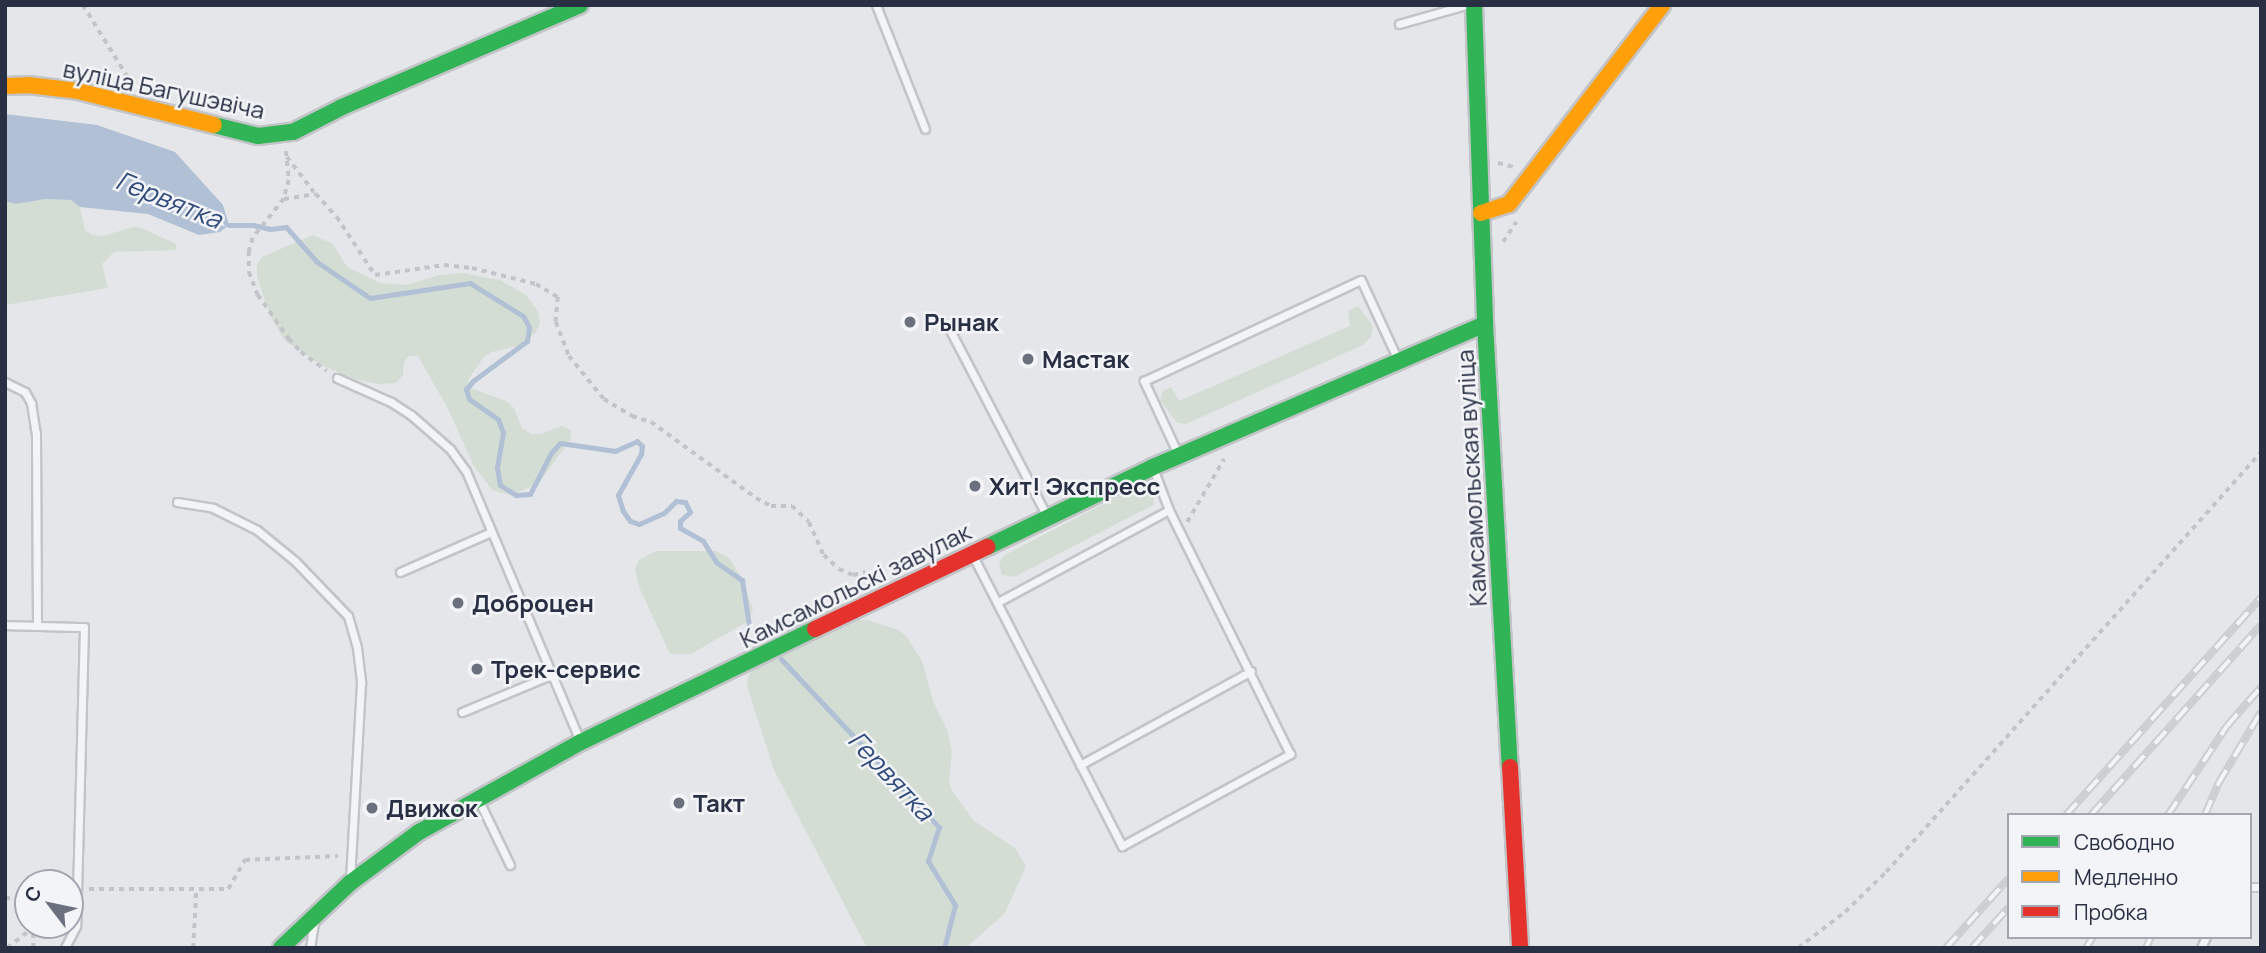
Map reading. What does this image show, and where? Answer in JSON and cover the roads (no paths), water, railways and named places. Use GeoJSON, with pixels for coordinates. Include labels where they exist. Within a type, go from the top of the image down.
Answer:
{"type":"FeatureCollection","features":[{"type":"Feature","properties":{"kind":"street","name":"вуліца Багушэвіча"},"geometry":{"type":"LineString","coordinates":[[5,86],[28,85],[78,91],[258,135],[293,132],[342,107],[580,5]]}},
{"type":"Feature","properties":{"kind":"street","name":"Камсамольская вуліца"},"geometry":{"type":"LineString","coordinates":[[1474,5],[1485,324],[1520,948]]}},
{"type":"Feature","properties":{"kind":"street"},"geometry":{"type":"LineString","coordinates":[[1481,213],[1509,204],[1662,5]]}},
{"type":"Feature","properties":{"kind":"street","name":"Камсамольскі завулак"},"geometry":{"type":"LineString","coordinates":[[281,948],[350,883],[419,832],[477,797],[581,742],[1153,467],[1485,324]]}},
{"type":"Feature","properties":{"kind":"lane"},"geometry":{"type":"LineString","coordinates":[[876,5],[925,129]]}},
{"type":"Feature","properties":{"kind":"lane"},"geometry":{"type":"LineString","coordinates":[[1399,24],[1466,5]]}},
{"type":"Feature","properties":{"kind":"lane"},"geometry":{"type":"LineString","coordinates":[[1179,455],[1144,381],[1361,280],[1398,361]]}},
{"type":"Feature","properties":{"kind":"lane"},"geometry":{"type":"LineString","coordinates":[[950,330],[1047,517]]}},
{"type":"Feature","properties":{"kind":"lane"},"geometry":{"type":"LineString","coordinates":[[337,378],[391,402],[450,449],[466,471],[581,742]]}},
{"type":"Feature","properties":{"kind":"lane"},"geometry":{"type":"LineString","coordinates":[[5,382],[25,392],[31,403],[36,433],[37,626]]}},
{"type":"Feature","properties":{"kind":"lane"},"geometry":{"type":"LineString","coordinates":[[972,554],[1122,846],[1290,754],[1169,510],[1153,467]]}},
{"type":"Feature","properties":{"kind":"lane"},"geometry":{"type":"LineString","coordinates":[[177,502],[214,508],[257,530],[295,561],[348,616],[358,648],[360,683],[350,883]]}},
{"type":"Feature","properties":{"kind":"lane"},"geometry":{"type":"LineString","coordinates":[[998,602],[1169,510]]}},
{"type":"Feature","properties":{"kind":"lane"},"geometry":{"type":"LineString","coordinates":[[400,572],[491,532]]}},
{"type":"Feature","properties":{"kind":"lane"},"geometry":{"type":"LineString","coordinates":[[5,625],[84,627],[76,926],[65,948]]}},
{"type":"Feature","properties":{"kind":"lane"},"geometry":{"type":"LineString","coordinates":[[1080,765],[1251,671]]}},
{"type":"Feature","properties":{"kind":"lane"},"geometry":{"type":"LineString","coordinates":[[461,712],[551,675]]}},
{"type":"Feature","properties":{"kind":"lane"},"geometry":{"type":"LineString","coordinates":[[477,797],[510,865]]}},
{"type":"Feature","properties":{"kind":"lane"},"geometry":{"type":"LineString","coordinates":[[310,948],[316,915]]}},
{"type":"Feature","properties":{"kind":"water"},"geometry":{"type":"Polygon","coordinates":[[[5,114],[97,125],[175,152],[223,205],[229,225],[220,232],[199,235],[148,214],[80,207],[71,200],[45,199],[16,204],[5,201],[5,114]]]}},
{"type":"Feature","properties":{"kind":"waterway","name":"Гервятка"},"geometry":{"type":"LineString","coordinates":[[229,225],[253,225],[271,229],[286,227],[317,262],[370,298],[470,283],[523,316],[529,327],[527,341],[466,389],[469,399],[498,419],[503,433],[497,468],[500,485],[516,495],[530,494],[551,453],[560,443],[615,451],[637,441],[642,446],[641,454],[618,495],[623,511],[630,521],[639,524],[664,513],[676,501],[685,502],[690,512],[680,521],[680,528],[703,541],[716,562],[742,580],[749,626]]}},
{"type":"Feature","properties":{"kind":"waterway","name":"Гервятка"},"geometry":{"type":"LineString","coordinates":[[781,659],[939,827],[928,861],[955,905],[944,948]]}},
{"type":"Feature","properties":{"kind":"railway"},"geometry":{"type":"LineString","coordinates":[[2068,813],[2261,598]]}},
{"type":"Feature","properties":{"kind":"railway"},"geometry":{"type":"LineString","coordinates":[[2093,813],[2261,625]]}},
{"type":"Feature","properties":{"kind":"railway"},"geometry":{"type":"LineString","coordinates":[[2169,813],[2227,726],[2261,687]]}},
{"type":"Feature","properties":{"kind":"railway"},"geometry":{"type":"LineString","coordinates":[[2206,813],[2218,784],[2261,712]]}},
{"type":"Feature","properties":{"kind":"railway"},"geometry":{"type":"LineString","coordinates":[[1946,948],[2007,880]]}},
{"type":"Feature","properties":{"kind":"railway"},"geometry":{"type":"LineString","coordinates":[[1972,948],[2007,909]]}},
{"type":"Feature","properties":{"kind":"railway"},"geometry":{"type":"LineString","coordinates":[[2086,948],[2092,939]]}},
{"type":"Feature","properties":{"kind":"railway"},"geometry":{"type":"LineString","coordinates":[[2146,948],[2150,939]]}},
{"type":"Feature","properties":{"kind":"place","name":"Рынак"},"geometry":{"type":"Point","coordinates":[910,322]}},
{"type":"Feature","properties":{"kind":"place","name":"Мастак"},"geometry":{"type":"Point","coordinates":[1028,359]}},
{"type":"Feature","properties":{"kind":"place","name":"Хит! Экспресс"},"geometry":{"type":"Point","coordinates":[975,486]}},
{"type":"Feature","properties":{"kind":"place","name":"Доброцен"},"geometry":{"type":"Point","coordinates":[458,603]}},
{"type":"Feature","properties":{"kind":"place","name":"Трек-сервис"},"geometry":{"type":"Point","coordinates":[477,669]}},
{"type":"Feature","properties":{"kind":"place","name":"Такт"},"geometry":{"type":"Point","coordinates":[679,803]}},
{"type":"Feature","properties":{"kind":"place","name":"Движок"},"geometry":{"type":"Point","coordinates":[372,808]}}]}
